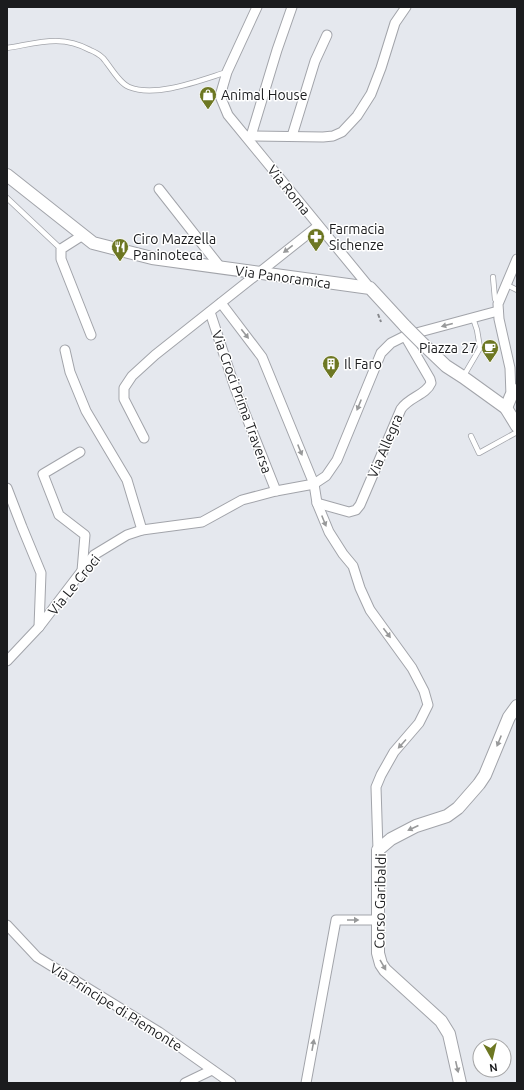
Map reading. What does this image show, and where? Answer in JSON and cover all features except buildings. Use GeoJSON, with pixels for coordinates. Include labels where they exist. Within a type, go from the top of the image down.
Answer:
{"type":"FeatureCollection","features":[{"type":"Feature","properties":{"kind":"street","name":"Via Roma"},"geometry":{"type":"LineString","coordinates":[[257,7],[227,72],[220,96],[228,115],[248,136],[318,226],[405,331],[424,345],[446,366],[506,408]]}},
{"type":"Feature","properties":{"kind":"street"},"geometry":{"type":"LineString","coordinates":[[292,7],[248,136],[323,137],[333,136],[342,132],[357,116],[371,94],[395,23],[406,7]]}},
{"type":"Feature","properties":{"kind":"street"},"geometry":{"type":"LineString","coordinates":[[292,136],[315,61],[327,35]]}},
{"type":"Feature","properties":{"kind":"street","name":"Via Panoramica"},"geometry":{"type":"LineString","coordinates":[[7,175],[93,242],[152,258],[370,288]]}},
{"type":"Feature","properties":{"kind":"street"},"geometry":{"type":"LineString","coordinates":[[158,189],[221,268]]}},
{"type":"Feature","properties":{"kind":"street"},"geometry":{"type":"LineString","coordinates":[[144,438],[124,399],[124,388],[132,376],[154,355],[318,226]]}},
{"type":"Feature","properties":{"kind":"street"},"geometry":{"type":"LineString","coordinates":[[83,235],[60,249],[61,259],[91,335]]}},
{"type":"Feature","properties":{"kind":"street"},"geometry":{"type":"LineString","coordinates":[[517,259],[498,307],[514,393],[506,408],[517,426]]}},
{"type":"Feature","properties":{"kind":"street"},"geometry":{"type":"LineString","coordinates":[[221,303],[262,357],[314,484],[317,503],[329,532],[343,554],[353,566],[360,588],[370,610],[412,668],[424,691],[428,705],[419,723],[394,752],[376,787],[378,850]]}},
{"type":"Feature","properties":{"kind":"street"},"geometry":{"type":"LineString","coordinates":[[314,484],[326,476],[336,460],[381,353],[391,343],[405,331],[473,318],[498,307]]}},
{"type":"Feature","properties":{"kind":"street","name":"Via Croci Prima Traversa"},"geometry":{"type":"LineString","coordinates":[[210,312],[234,388],[276,491]]}},
{"type":"Feature","properties":{"kind":"street","name":"Via Allegra"},"geometry":{"type":"LineString","coordinates":[[317,503],[349,512],[356,510],[360,505],[401,409],[404,404],[429,388],[431,383],[430,379],[405,331]]}},
{"type":"Feature","properties":{"kind":"street"},"geometry":{"type":"LineString","coordinates":[[65,350],[70,372],[86,411],[127,480],[142,530]]}},
{"type":"Feature","properties":{"kind":"street"},"geometry":{"type":"LineString","coordinates":[[80,452],[43,474],[59,515],[85,535],[82,571]]}},
{"type":"Feature","properties":{"kind":"street","name":"Via Le Croci"},"geometry":{"type":"LineString","coordinates":[[7,661],[39,627],[94,555],[127,535],[142,530],[202,522],[242,500],[276,491],[314,484]]}},
{"type":"Feature","properties":{"kind":"street"},"geometry":{"type":"LineString","coordinates":[[7,488],[41,573],[39,627]]}},
{"type":"Feature","properties":{"kind":"street","name":"Corso Garibaldi"},"geometry":{"type":"LineString","coordinates":[[460,1083],[449,1034],[441,1021],[385,970],[381,964],[378,953],[378,850],[391,839],[416,826],[446,816],[458,808],[485,775],[509,718],[517,706]]}},
{"type":"Feature","properties":{"kind":"street"},"geometry":{"type":"LineString","coordinates":[[306,1083],[336,920],[378,920]]}},
{"type":"Feature","properties":{"kind":"street","name":"Via Principe di Piemonte"},"geometry":{"type":"LineString","coordinates":[[7,925],[37,957],[159,1032],[231,1083]]}},
{"type":"Feature","properties":{"kind":"street"},"geometry":{"type":"LineString","coordinates":[[185,1083],[212,1070]]}},
{"type":"Feature","properties":{"kind":"lane"},"geometry":{"type":"LineString","coordinates":[[7,48],[54,40],[80,44],[100,55],[115,75],[128,87],[143,90],[168,90],[227,72]]}},
{"type":"Feature","properties":{"kind":"lane"},"geometry":{"type":"LineString","coordinates":[[7,198],[60,249]]}},
{"type":"Feature","properties":{"kind":"lane"},"geometry":{"type":"LineString","coordinates":[[493,277],[495,299],[498,307]]}},
{"type":"Feature","properties":{"kind":"lane"},"geometry":{"type":"LineString","coordinates":[[507,285],[517,290]]}},
{"type":"Feature","properties":{"kind":"lane"},"geometry":{"type":"LineString","coordinates":[[463,377],[480,348],[473,318]]}},
{"type":"Feature","properties":{"kind":"lane"},"geometry":{"type":"LineString","coordinates":[[471,436],[480,453],[517,432]]}},
{"type":"Feature","properties":{"kind":"place","name":"Animal House"},"geometry":{"type":"Point","coordinates":[208,110]}},
{"type":"Feature","properties":{"kind":"place","name":"Farmacia Sichenze"},"geometry":{"type":"Point","coordinates":[316,252]}},
{"type":"Feature","properties":{"kind":"place","name":"Ciro Mazzella Paninoteca"},"geometry":{"type":"Point","coordinates":[120,262]}},
{"type":"Feature","properties":{"kind":"place","name":"Piazza 27"},"geometry":{"type":"Point","coordinates":[490,363]}},
{"type":"Feature","properties":{"kind":"place","name":"Il Faro"},"geometry":{"type":"Point","coordinates":[331,379]}}]}
